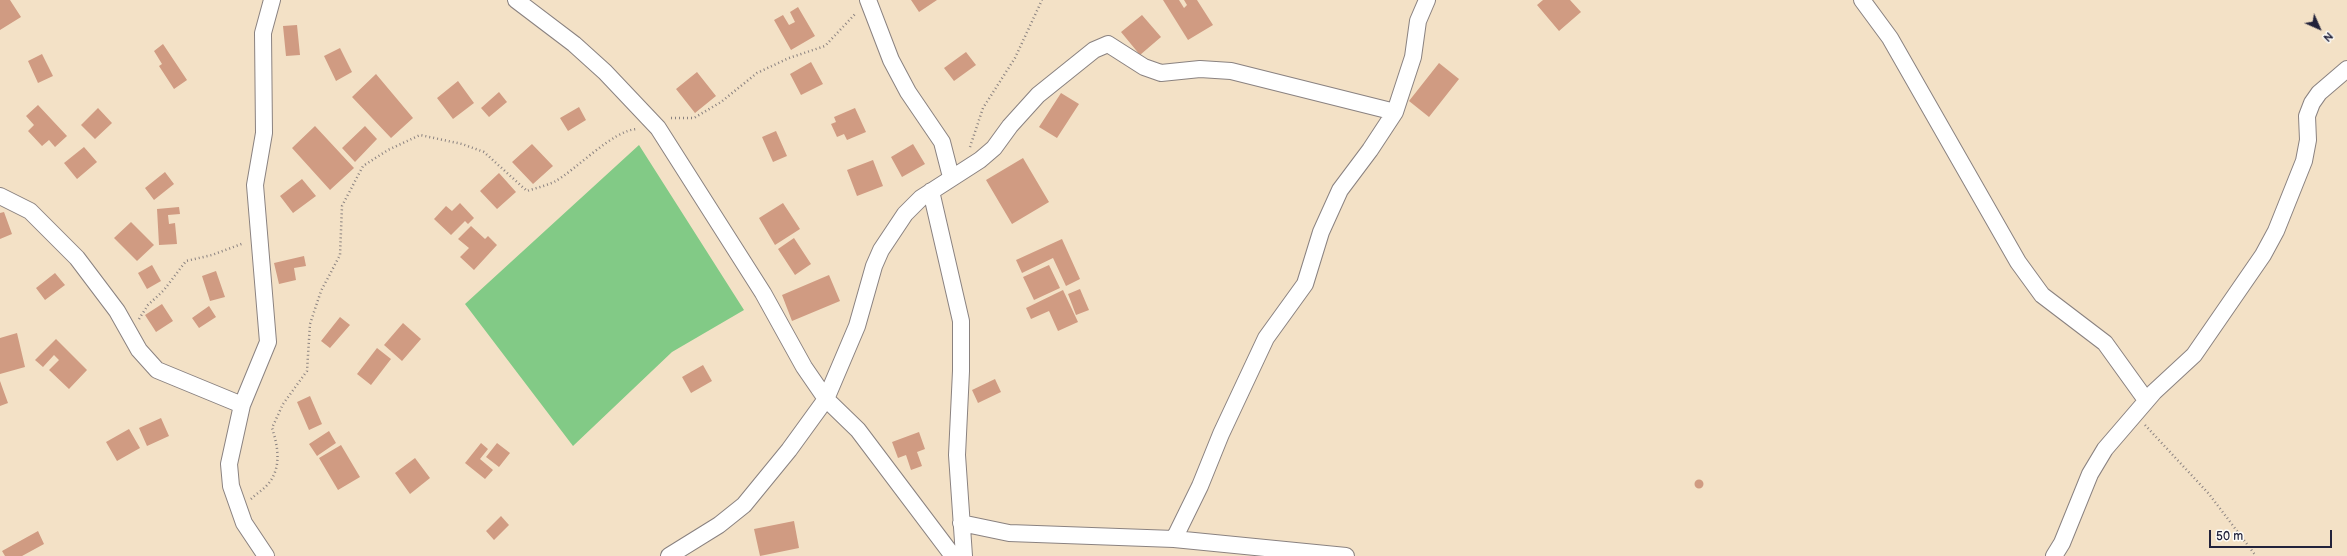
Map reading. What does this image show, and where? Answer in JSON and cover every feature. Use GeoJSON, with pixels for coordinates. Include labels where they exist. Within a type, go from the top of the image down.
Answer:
{"type":"FeatureCollection","features":[{"type":"Feature","properties":{"kind":"street"},"geometry":{"type":"LineString","coordinates":[[266,556],[244,522],[231,486],[229,464],[242,405],[268,342],[255,185],[264,133],[262,48],[272,0]]}},
{"type":"Feature","properties":{"kind":"street"},"geometry":{"type":"LineString","coordinates":[[516,0],[574,44],[605,72],[658,128],[763,292],[804,368],[826,399],[858,430],[953,556]]}},
{"type":"Feature","properties":{"kind":"street"},"geometry":{"type":"LineString","coordinates":[[1174,540],[1200,486],[1221,434],[1266,338],[1305,284],[1321,232],[1340,190],[1370,150],[1395,112],[1413,58],[1418,21],[1427,0]]}},
{"type":"Feature","properties":{"kind":"street"},"geometry":{"type":"LineString","coordinates":[[1862,0],[1890,38],[2018,262],[2035,286],[2042,295],[2105,343],[2146,400]]}},
{"type":"Feature","properties":{"kind":"street"},"geometry":{"type":"LineString","coordinates":[[863,6],[890,60],[908,92],[942,142],[957,174]]}},
{"type":"Feature","properties":{"kind":"street"},"geometry":{"type":"LineString","coordinates":[[670,556],[730,518],[744,505],[789,450],[826,399],[857,326],[874,266],[881,250],[905,214],[921,198],[980,160],[994,148],[1010,126],[1038,96],[1094,50],[1108,44],[1144,68],[1161,73],[1200,70],[1231,71],[1395,112]]}},
{"type":"Feature","properties":{"kind":"street"},"geometry":{"type":"LineString","coordinates":[[2054,556],[2062,543],[2090,474],[2105,449],[2146,400],[2194,355],[2263,255],[2276,231],[2304,161],[2308,140],[2307,116],[2312,102],[2319,93],[2347,69]]}},
{"type":"Feature","properties":{"kind":"street"},"geometry":{"type":"LineString","coordinates":[[931,191],[961,321],[961,371],[957,455],[964,556]]}},
{"type":"Feature","properties":{"kind":"street"},"geometry":{"type":"LineString","coordinates":[[0,196],[30,211],[76,258],[117,311],[139,350],[157,370],[242,405]]}},
{"type":"Feature","properties":{"kind":"street"},"geometry":{"type":"LineString","coordinates":[[961,523],[1010,533],[1174,540],[1346,556]]}},
{"type":"Feature","properties":{"kind":"path"},"geometry":{"type":"LineString","coordinates":[[957,174],[983,108],[1015,58],[1042,0]]}},
{"type":"Feature","properties":{"kind":"path"},"geometry":{"type":"LineString","coordinates":[[244,522],[244,507],[268,484],[277,465],[278,447],[272,428],[283,404],[308,371],[310,324],[321,291],[340,255],[342,206],[363,166],[388,150],[420,135],[462,144],[484,152],[527,191],[554,182],[630,130],[658,128],[665,119],[694,118],[720,102],[757,72],[788,58],[825,46],[863,6]]}},
{"type":"Feature","properties":{"kind":"path"},"geometry":{"type":"LineString","coordinates":[[136,323],[148,305],[164,290],[186,261],[212,255],[260,236]]}},
{"type":"Feature","properties":{"kind":"path"},"geometry":{"type":"LineString","coordinates":[[2135,414],[2209,494],[2256,556]]}},
{"type":"Feature","properties":{"kind":"green space"},"geometry":{"type":"Polygon","coordinates":[[[639,145],[744,310],[672,352],[573,446],[465,304],[639,145]]]}},
{"type":"Feature","properties":{"kind":"building"},"geometry":{"type":"Polygon","coordinates":[[[0,0],[10,0],[21,17],[0,30],[0,0]]]}},
{"type":"Feature","properties":{"kind":"building"},"geometry":{"type":"Polygon","coordinates":[[[911,0],[937,0],[919,12],[911,0]]]}},
{"type":"Feature","properties":{"kind":"building"},"geometry":{"type":"Polygon","coordinates":[[[1163,0],[1179,0],[1184,8],[1187,5],[1184,0],[1197,0],[1213,25],[1188,40],[1163,0]]]}},
{"type":"Feature","properties":{"kind":"building"},"geometry":{"type":"Polygon","coordinates":[[[1543,0],[1570,0],[1581,12],[1559,31],[1537,5],[1543,0]]]}},
{"type":"Feature","properties":{"kind":"building"},"geometry":{"type":"Polygon","coordinates":[[[798,7],[815,36],[791,50],[774,20],[783,15],[789,25],[795,22],[790,12],[798,7]]]}},
{"type":"Feature","properties":{"kind":"building"},"geometry":{"type":"Polygon","coordinates":[[[1142,15],[1161,37],[1140,55],[1121,32],[1142,15]]]}},
{"type":"Feature","properties":{"kind":"building"},"geometry":{"type":"Polygon","coordinates":[[[297,25],[300,55],[286,56],[283,26],[297,25]]]}},
{"type":"Feature","properties":{"kind":"building"},"geometry":{"type":"Polygon","coordinates":[[[163,44],[187,80],[174,89],[159,66],[162,64],[154,51],[163,44]]]}},
{"type":"Feature","properties":{"kind":"building"},"geometry":{"type":"Polygon","coordinates":[[[340,48],[352,72],[336,81],[324,56],[340,48]]]}},
{"type":"Feature","properties":{"kind":"building"},"geometry":{"type":"Polygon","coordinates":[[[966,52],[976,65],[954,81],[944,68],[966,52]]]}},
{"type":"Feature","properties":{"kind":"building"},"geometry":{"type":"Polygon","coordinates":[[[42,54],[53,76],[38,83],[28,61],[42,54]]]}},
{"type":"Feature","properties":{"kind":"building"},"geometry":{"type":"Polygon","coordinates":[[[811,62],[823,84],[801,95],[790,74],[811,62]]]}},
{"type":"Feature","properties":{"kind":"building"},"geometry":{"type":"Polygon","coordinates":[[[1439,63],[1459,79],[1429,117],[1409,101],[1439,63]]]}},
{"type":"Feature","properties":{"kind":"building"},"geometry":{"type":"Polygon","coordinates":[[[697,72],[716,96],[695,113],[676,89],[697,72]]]}},
{"type":"Feature","properties":{"kind":"building"},"geometry":{"type":"Polygon","coordinates":[[[376,74],[413,118],[391,138],[352,97],[376,74]]]}},
{"type":"Feature","properties":{"kind":"building"},"geometry":{"type":"Polygon","coordinates":[[[458,81],[474,103],[453,119],[437,98],[458,81]]]}},
{"type":"Feature","properties":{"kind":"building"},"geometry":{"type":"Polygon","coordinates":[[[499,92],[507,102],[489,117],[481,108],[499,92]]]}},
{"type":"Feature","properties":{"kind":"building"},"geometry":{"type":"Polygon","coordinates":[[[1061,93],[1079,104],[1057,138],[1039,127],[1061,93]]]}},
{"type":"Feature","properties":{"kind":"building"},"geometry":{"type":"Polygon","coordinates":[[[38,105],[67,136],[55,147],[49,140],[42,146],[28,131],[34,125],[26,116],[38,105]]]}},
{"type":"Feature","properties":{"kind":"building"},"geometry":{"type":"Polygon","coordinates":[[[579,107],[586,120],[568,131],[560,118],[579,107]]]}},
{"type":"Feature","properties":{"kind":"building"},"geometry":{"type":"Polygon","coordinates":[[[98,108],[112,123],[95,139],[81,125],[98,108]]]}},
{"type":"Feature","properties":{"kind":"building"},"geometry":{"type":"Polygon","coordinates":[[[855,108],[866,132],[847,140],[844,134],[837,137],[831,124],[836,122],[834,117],[855,108]]]}},
{"type":"Feature","properties":{"kind":"building"},"geometry":{"type":"Polygon","coordinates":[[[315,126],[354,168],[330,190],[292,148],[315,126]]]}},
{"type":"Feature","properties":{"kind":"building"},"geometry":{"type":"Polygon","coordinates":[[[365,126],[377,139],[355,162],[342,148],[365,126]]]}},
{"type":"Feature","properties":{"kind":"building"},"geometry":{"type":"Polygon","coordinates":[[[776,131],[787,156],[773,162],[762,137],[776,131]]]}},
{"type":"Feature","properties":{"kind":"building"},"geometry":{"type":"Polygon","coordinates":[[[532,144],[553,166],[533,184],[512,162],[532,144]]]}},
{"type":"Feature","properties":{"kind":"building"},"geometry":{"type":"Polygon","coordinates":[[[913,144],[925,164],[902,177],[891,157],[913,144]]]}},
{"type":"Feature","properties":{"kind":"building"},"geometry":{"type":"Polygon","coordinates":[[[84,147],[97,162],[77,179],[64,163],[84,147]]]}},
{"type":"Feature","properties":{"kind":"building"},"geometry":{"type":"Polygon","coordinates":[[[1023,158],[1049,202],[1012,224],[986,180],[1023,158]]]}},
{"type":"Feature","properties":{"kind":"building"},"geometry":{"type":"Polygon","coordinates":[[[873,160],[883,186],[857,196],[847,170],[873,160]]]}},
{"type":"Feature","properties":{"kind":"building"},"geometry":{"type":"Polygon","coordinates":[[[165,172],[174,184],[154,200],[145,188],[165,172]]]}},
{"type":"Feature","properties":{"kind":"building"},"geometry":{"type":"Polygon","coordinates":[[[499,173],[516,192],[497,209],[480,191],[499,173]]]}},
{"type":"Feature","properties":{"kind":"building"},"geometry":{"type":"Polygon","coordinates":[[[302,179],[316,196],[293,213],[280,196],[302,179]]]}},
{"type":"Feature","properties":{"kind":"building"},"geometry":{"type":"Polygon","coordinates":[[[460,203],[474,218],[468,224],[465,221],[451,235],[434,219],[446,206],[452,211],[460,203]]]}},
{"type":"Feature","properties":{"kind":"building"},"geometry":{"type":"Polygon","coordinates":[[[783,203],[800,229],[775,245],[759,218],[783,203]]]}},
{"type":"Feature","properties":{"kind":"building"},"geometry":{"type":"Polygon","coordinates":[[[179,207],[180,214],[168,215],[169,224],[175,223],[177,244],[159,245],[157,209],[179,207]]]}},
{"type":"Feature","properties":{"kind":"building"},"geometry":{"type":"Polygon","coordinates":[[[4,212],[12,234],[0,239],[0,213],[4,212]]]}},
{"type":"Feature","properties":{"kind":"building"},"geometry":{"type":"Polygon","coordinates":[[[131,222],[154,245],[137,261],[114,238],[131,222]]]}},
{"type":"Feature","properties":{"kind":"building"},"geometry":{"type":"Polygon","coordinates":[[[471,226],[485,239],[488,236],[497,245],[474,270],[460,257],[469,248],[458,239],[471,226]]]}},
{"type":"Feature","properties":{"kind":"building"},"geometry":{"type":"Polygon","coordinates":[[[794,238],[811,264],[795,275],[778,249],[794,238]]]}},
{"type":"Feature","properties":{"kind":"building"},"geometry":{"type":"Polygon","coordinates":[[[1062,239],[1080,279],[1066,286],[1053,258],[1022,273],[1016,260],[1062,239]]]}},
{"type":"Feature","properties":{"kind":"building"},"geometry":{"type":"Polygon","coordinates":[[[304,256],[306,266],[294,268],[296,280],[279,284],[274,263],[304,256]]]}},
{"type":"Feature","properties":{"kind":"building"},"geometry":{"type":"Polygon","coordinates":[[[152,265],[161,281],[147,289],[138,273],[152,265]]]}},
{"type":"Feature","properties":{"kind":"building"},"geometry":{"type":"Polygon","coordinates":[[[1049,265],[1060,288],[1034,300],[1023,277],[1049,265]]]}},
{"type":"Feature","properties":{"kind":"building"},"geometry":{"type":"Polygon","coordinates":[[[216,271],[225,297],[210,301],[202,276],[216,271]]]}},
{"type":"Feature","properties":{"kind":"building"},"geometry":{"type":"Polygon","coordinates":[[[55,273],[65,285],[45,300],[36,288],[55,273]]]}},
{"type":"Feature","properties":{"kind":"building"},"geometry":{"type":"Polygon","coordinates":[[[829,275],[840,301],[792,321],[782,295],[829,275]]]}},
{"type":"Feature","properties":{"kind":"building"},"geometry":{"type":"Polygon","coordinates":[[[1080,289],[1089,310],[1076,315],[1068,294],[1080,289]]]}},
{"type":"Feature","properties":{"kind":"building"},"geometry":{"type":"Polygon","coordinates":[[[1063,290],[1078,322],[1058,331],[1049,311],[1031,319],[1026,308],[1063,290]]]}},
{"type":"Feature","properties":{"kind":"building"},"geometry":{"type":"Polygon","coordinates":[[[162,304],[173,321],[156,332],[145,315],[162,304]]]}},
{"type":"Feature","properties":{"kind":"building"},"geometry":{"type":"Polygon","coordinates":[[[209,306],[216,317],[199,328],[192,318],[209,306]]]}},
{"type":"Feature","properties":{"kind":"building"},"geometry":{"type":"Polygon","coordinates":[[[340,317],[350,325],[330,348],[321,341],[340,317]]]}},
{"type":"Feature","properties":{"kind":"building"},"geometry":{"type":"Polygon","coordinates":[[[403,323],[421,339],[402,361],[384,345],[403,323]]]}},
{"type":"Feature","properties":{"kind":"building"},"geometry":{"type":"Polygon","coordinates":[[[17,333],[25,367],[0,374],[0,338],[17,333]]]}},
{"type":"Feature","properties":{"kind":"building"},"geometry":{"type":"Polygon","coordinates":[[[56,339],[87,370],[69,389],[49,370],[59,360],[54,355],[43,367],[35,360],[56,339]]]}},
{"type":"Feature","properties":{"kind":"building"},"geometry":{"type":"Polygon","coordinates":[[[377,348],[391,359],[371,385],[357,374],[377,348]]]}},
{"type":"Feature","properties":{"kind":"building"},"geometry":{"type":"Polygon","coordinates":[[[703,365],[712,381],[691,393],[682,377],[703,365]]]}},
{"type":"Feature","properties":{"kind":"building"},"geometry":{"type":"Polygon","coordinates":[[[995,379],[1001,392],[978,403],[972,390],[995,379]]]}},
{"type":"Feature","properties":{"kind":"building"},"geometry":{"type":"Polygon","coordinates":[[[0,381],[8,403],[0,406],[0,381]]]}},
{"type":"Feature","properties":{"kind":"building"},"geometry":{"type":"Polygon","coordinates":[[[310,396],[322,424],[309,430],[297,402],[310,396]]]}},
{"type":"Feature","properties":{"kind":"building"},"geometry":{"type":"Polygon","coordinates":[[[161,418],[169,436],[147,446],[139,428],[161,418]]]}},
{"type":"Feature","properties":{"kind":"building"},"geometry":{"type":"Polygon","coordinates":[[[129,429],[140,448],[117,461],[106,442],[129,429]]]}},
{"type":"Feature","properties":{"kind":"building"},"geometry":{"type":"Polygon","coordinates":[[[329,431],[336,443],[317,456],[309,444],[329,431]]]}},
{"type":"Feature","properties":{"kind":"building"},"geometry":{"type":"Polygon","coordinates":[[[919,432],[925,449],[917,452],[922,466],[911,470],[906,455],[898,458],[892,442],[919,432]]]}},
{"type":"Feature","properties":{"kind":"building"},"geometry":{"type":"Polygon","coordinates":[[[481,443],[488,449],[480,459],[493,470],[485,479],[465,463],[481,443]]]}},
{"type":"Feature","properties":{"kind":"building"},"geometry":{"type":"Polygon","coordinates":[[[497,443],[510,453],[499,467],[486,457],[497,443]]]}},
{"type":"Feature","properties":{"kind":"building"},"geometry":{"type":"Polygon","coordinates":[[[341,445],[360,477],[338,490],[319,458],[341,445]]]}},
{"type":"Feature","properties":{"kind":"building"},"geometry":{"type":"Polygon","coordinates":[[[415,458],[430,478],[410,494],[395,473],[415,458]]]}},
{"type":"Feature","properties":{"kind":"building"},"geometry":{"type":"Polygon","coordinates":[[[1697,480],[1701,480],[1703,484],[1701,488],[1697,488],[1695,486],[1695,482],[1697,480]]]}},
{"type":"Feature","properties":{"kind":"building"},"geometry":{"type":"Polygon","coordinates":[[[501,516],[509,525],[494,540],[486,531],[501,516]]]}},
{"type":"Feature","properties":{"kind":"building"},"geometry":{"type":"Polygon","coordinates":[[[794,521],[799,548],[760,556],[754,529],[794,521]]]}},
{"type":"Feature","properties":{"kind":"building"},"geometry":{"type":"Polygon","coordinates":[[[38,531],[44,544],[22,556],[5,556],[2,551],[38,531]]]}}]}
